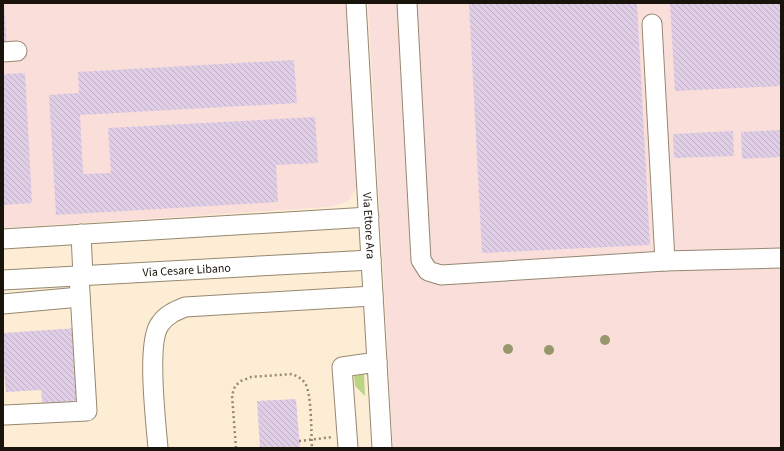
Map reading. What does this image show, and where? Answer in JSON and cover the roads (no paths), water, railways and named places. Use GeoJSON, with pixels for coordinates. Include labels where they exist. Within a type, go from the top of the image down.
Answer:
{"type":"FeatureCollection","features":[{"type":"Feature","properties":{"kind":"street","name":"Via Ettore Ara"},"geometry":{"type":"LineString","coordinates":[[356,3],[382,448]]}},
{"type":"Feature","properties":{"kind":"street"},"geometry":{"type":"LineString","coordinates":[[407,3],[421,260],[428,271],[441,275],[665,261],[781,258]]}},
{"type":"Feature","properties":{"kind":"street"},"geometry":{"type":"LineString","coordinates":[[652,24],[665,261]]}},
{"type":"Feature","properties":{"kind":"street"},"geometry":{"type":"LineString","coordinates":[[3,239],[369,217]]}},
{"type":"Feature","properties":{"kind":"street"},"geometry":{"type":"LineString","coordinates":[[5,415],[87,411],[80,297],[81,234]]}},
{"type":"Feature","properties":{"kind":"street","name":"Via Cesare Libano"},"geometry":{"type":"LineString","coordinates":[[3,280],[371,260]]}},
{"type":"Feature","properties":{"kind":"street"},"geometry":{"type":"LineString","coordinates":[[158,448],[152,354],[154,336],[159,324],[171,313],[185,307],[193,306],[373,296]]}},
{"type":"Feature","properties":{"kind":"street"},"geometry":{"type":"LineString","coordinates":[[3,304],[80,297]]}},
{"type":"Feature","properties":{"kind":"street"},"geometry":{"type":"LineString","coordinates":[[347,442],[342,367],[377,362]]}}]}
